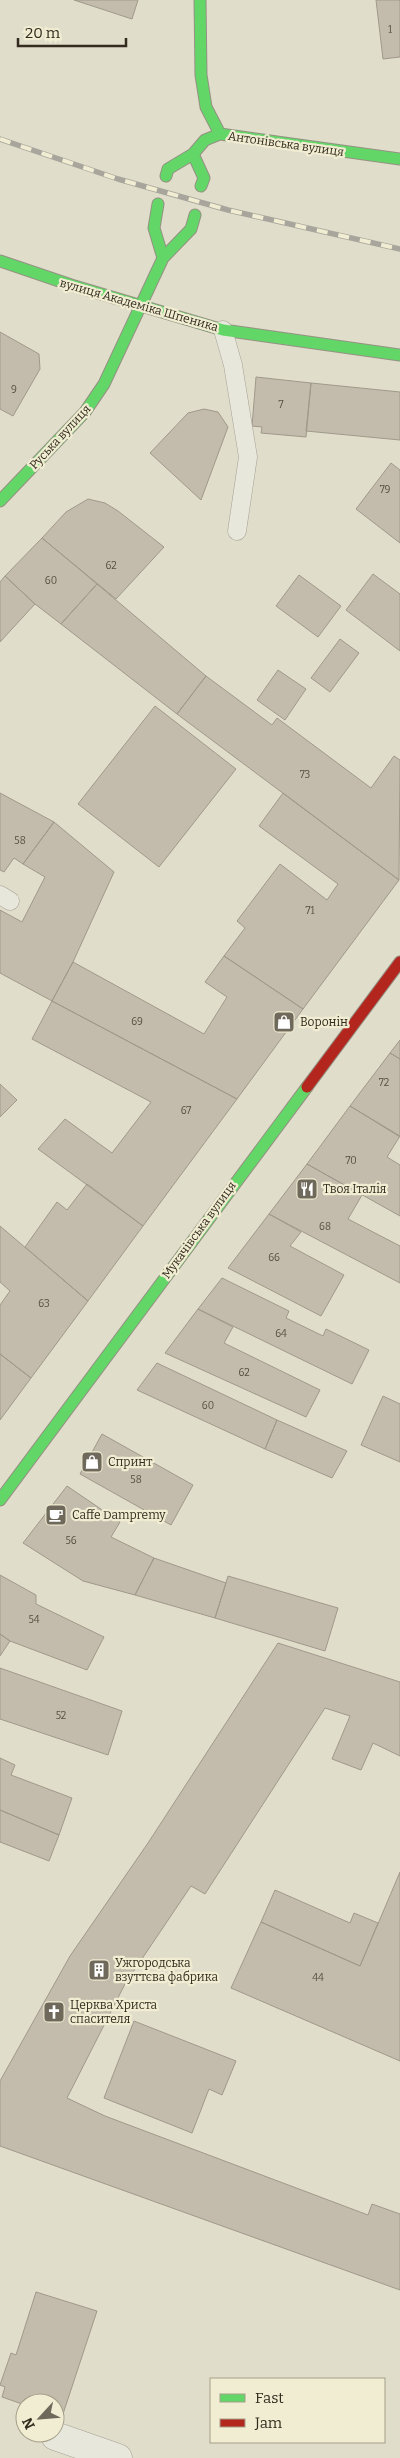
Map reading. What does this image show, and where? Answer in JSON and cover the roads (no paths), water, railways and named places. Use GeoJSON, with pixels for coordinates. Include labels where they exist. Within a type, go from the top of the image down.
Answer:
{"type":"FeatureCollection","features":[{"type":"Feature","properties":{"kind":"main road","name":"Антонівська вулиця"},"geometry":{"type":"LineString","coordinates":[[200,0],[201,75],[206,107],[220,134],[400,159]]}},
{"type":"Feature","properties":{"kind":"main road"},"geometry":{"type":"LineString","coordinates":[[166,176],[168,169],[193,154],[205,140],[220,134]]}},
{"type":"Feature","properties":{"kind":"main road"},"geometry":{"type":"LineString","coordinates":[[193,154],[204,178],[201,186]]}},
{"type":"Feature","properties":{"kind":"main road"},"geometry":{"type":"LineString","coordinates":[[158,204],[154,228],[164,258]]}},
{"type":"Feature","properties":{"kind":"main road","name":"Руська вулиця"},"geometry":{"type":"LineString","coordinates":[[0,501],[85,412],[104,384],[164,258],[191,229],[195,215]]}},
{"type":"Feature","properties":{"kind":"main road","name":"вулиця Академіка Шпеника"},"geometry":{"type":"LineString","coordinates":[[0,261],[223,330],[400,355]]}},
{"type":"Feature","properties":{"kind":"main road","name":"Мукачівська вулиця"},"geometry":{"type":"LineString","coordinates":[[0,1500],[400,962]]}},
{"type":"Feature","properties":{"kind":"street"},"geometry":{"type":"LineString","coordinates":[[65,2439],[118,2458]]}},
{"type":"Feature","properties":{"kind":"lane"},"geometry":{"type":"LineString","coordinates":[[223,330],[232,365],[248,457],[237,531]]}},
{"type":"Feature","properties":{"kind":"railway"},"geometry":{"type":"LineString","coordinates":[[0,139],[118,179],[228,210],[400,249]]}},
{"type":"Feature","properties":{"kind":"place","name":"Воронін"},"geometry":{"type":"Point","coordinates":[284,1022]}},
{"type":"Feature","properties":{"kind":"place","name":"Твоя Італія"},"geometry":{"type":"Point","coordinates":[307,1189]}},
{"type":"Feature","properties":{"kind":"place","name":"Спринт"},"geometry":{"type":"Point","coordinates":[92,1462]}},
{"type":"Feature","properties":{"kind":"place","name":"Caffe Dampremy"},"geometry":{"type":"Point","coordinates":[56,1515]}},
{"type":"Feature","properties":{"kind":"place","name":"Ужгородська взуттєва фабрика"},"geometry":{"type":"Point","coordinates":[99,1970]}},
{"type":"Feature","properties":{"kind":"place","name":"Церква Христа спасителя"},"geometry":{"type":"Point","coordinates":[54,2012]}}]}
